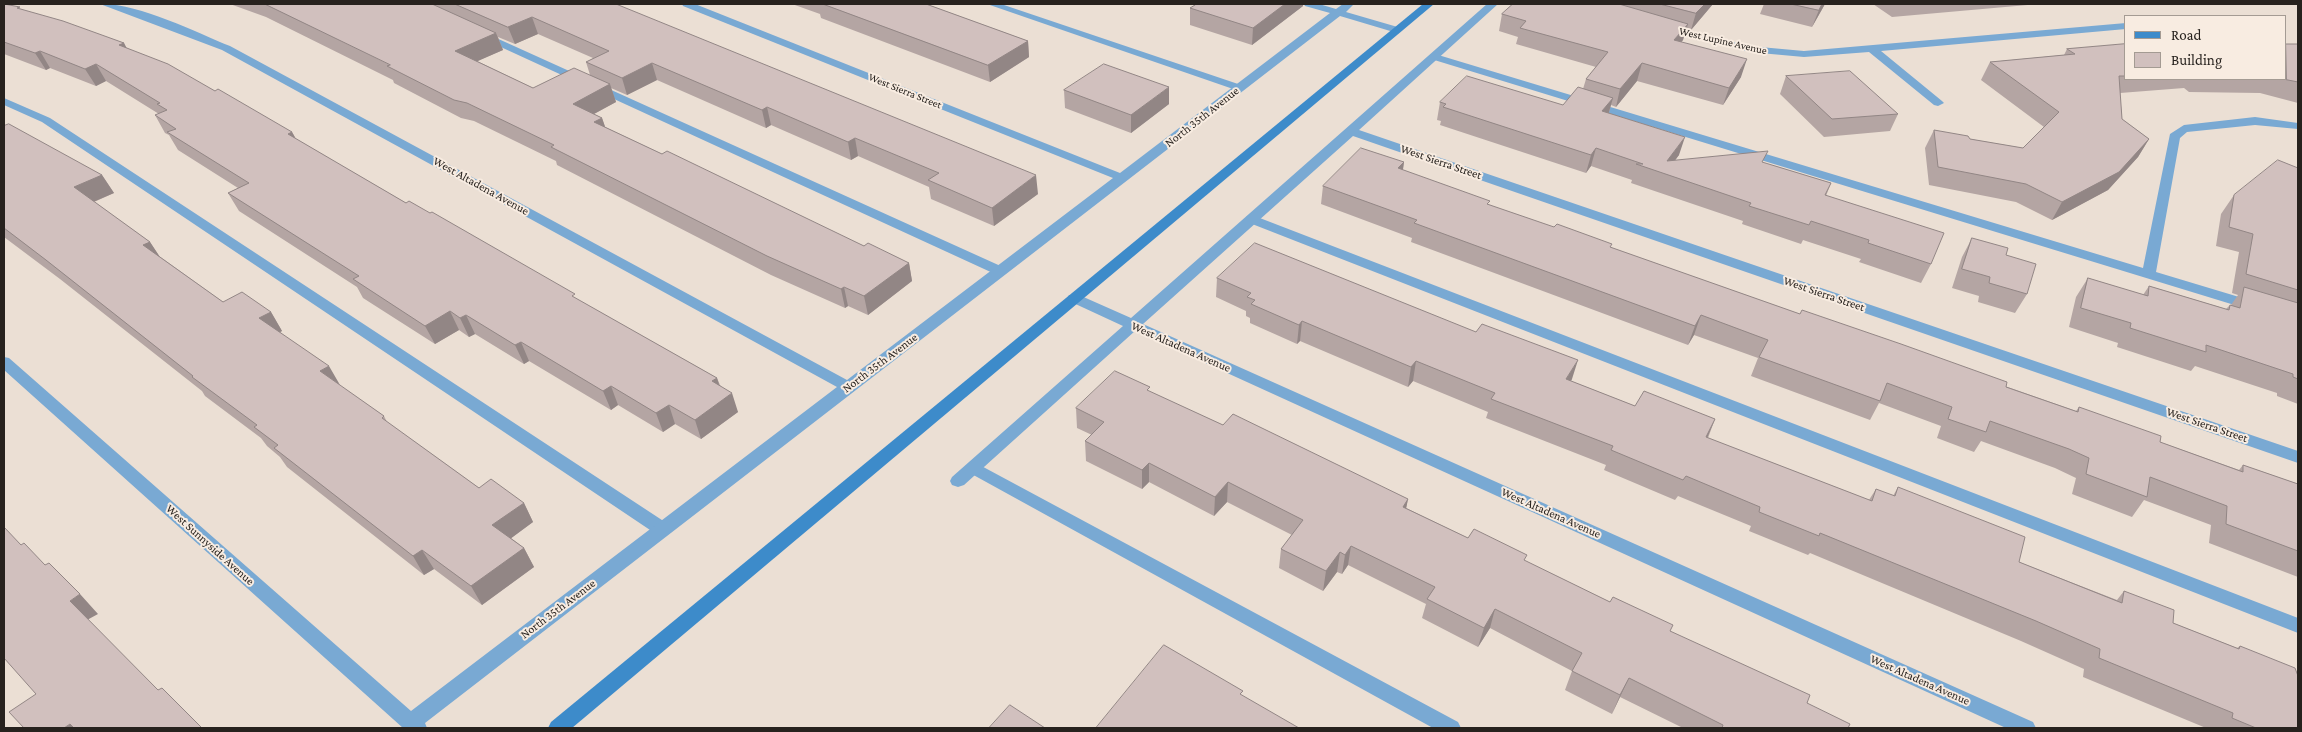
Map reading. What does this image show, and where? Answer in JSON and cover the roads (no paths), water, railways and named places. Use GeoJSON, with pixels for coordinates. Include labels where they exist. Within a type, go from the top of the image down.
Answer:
{"type":"FeatureCollection","features":[{"type":"Feature","properties":{"kind":"main road"},"geometry":{"type":"LineString","coordinates":[[558,728],[1429,4]]}},
{"type":"Feature","properties":{"kind":"street","name":"West Altadena Avenue"},"geometry":{"type":"LineString","coordinates":[[105,4],[149,18],[226,48],[849,386]]}},
{"type":"Feature","properties":{"kind":"street","name":"West Sierra Street"},"geometry":{"type":"LineString","coordinates":[[687,4],[1123,178]]}},
{"type":"Feature","properties":{"kind":"street"},"geometry":{"type":"LineString","coordinates":[[992,4],[1240,88]]}},
{"type":"Feature","properties":{"kind":"street"},"geometry":{"type":"LineString","coordinates":[[1309,4],[1344,8],[1397,30]]}},
{"type":"Feature","properties":{"kind":"street"},"geometry":{"type":"LineString","coordinates":[[958,481],[1493,4]]}},
{"type":"Feature","properties":{"kind":"street","name":"North 35th Avenue"},"geometry":{"type":"LineString","coordinates":[[414,725],[662,530],[1344,8]]}},
{"type":"Feature","properties":{"kind":"street","name":"West Lupine Avenue"},"geometry":{"type":"LineString","coordinates":[[1650,23],[1722,43],[1777,53],[1804,54],[2124,26]]}},
{"type":"Feature","properties":{"kind":"street"},"geometry":{"type":"LineString","coordinates":[[476,32],[1000,271]]}},
{"type":"Feature","properties":{"kind":"street"},"geometry":{"type":"LineString","coordinates":[[1872,49],[1938,103]]}},
{"type":"Feature","properties":{"kind":"street"},"geometry":{"type":"LineString","coordinates":[[1435,57],[2270,311]]}},
{"type":"Feature","properties":{"kind":"street"},"geometry":{"type":"LineString","coordinates":[[4,101],[46,120],[662,530]]}},
{"type":"Feature","properties":{"kind":"street"},"geometry":{"type":"LineString","coordinates":[[2149,274],[2174,137],[2177,133],[2194,127],[2255,121],[2298,126]]}},
{"type":"Feature","properties":{"kind":"street","name":"West Sierra Street"},"geometry":{"type":"LineString","coordinates":[[1351,131],[2298,457]]}},
{"type":"Feature","properties":{"kind":"street"},"geometry":{"type":"LineString","coordinates":[[1252,219],[2298,626]]}},
{"type":"Feature","properties":{"kind":"street","name":"West Altadena Avenue"},"geometry":{"type":"LineString","coordinates":[[1074,298],[2026,728]]}},
{"type":"Feature","properties":{"kind":"street","name":"West Sunnyside Avenue"},"geometry":{"type":"LineString","coordinates":[[4,362],[414,725]]}},
{"type":"Feature","properties":{"kind":"street"},"geometry":{"type":"LineString","coordinates":[[974,468],[1451,728]]}}]}
